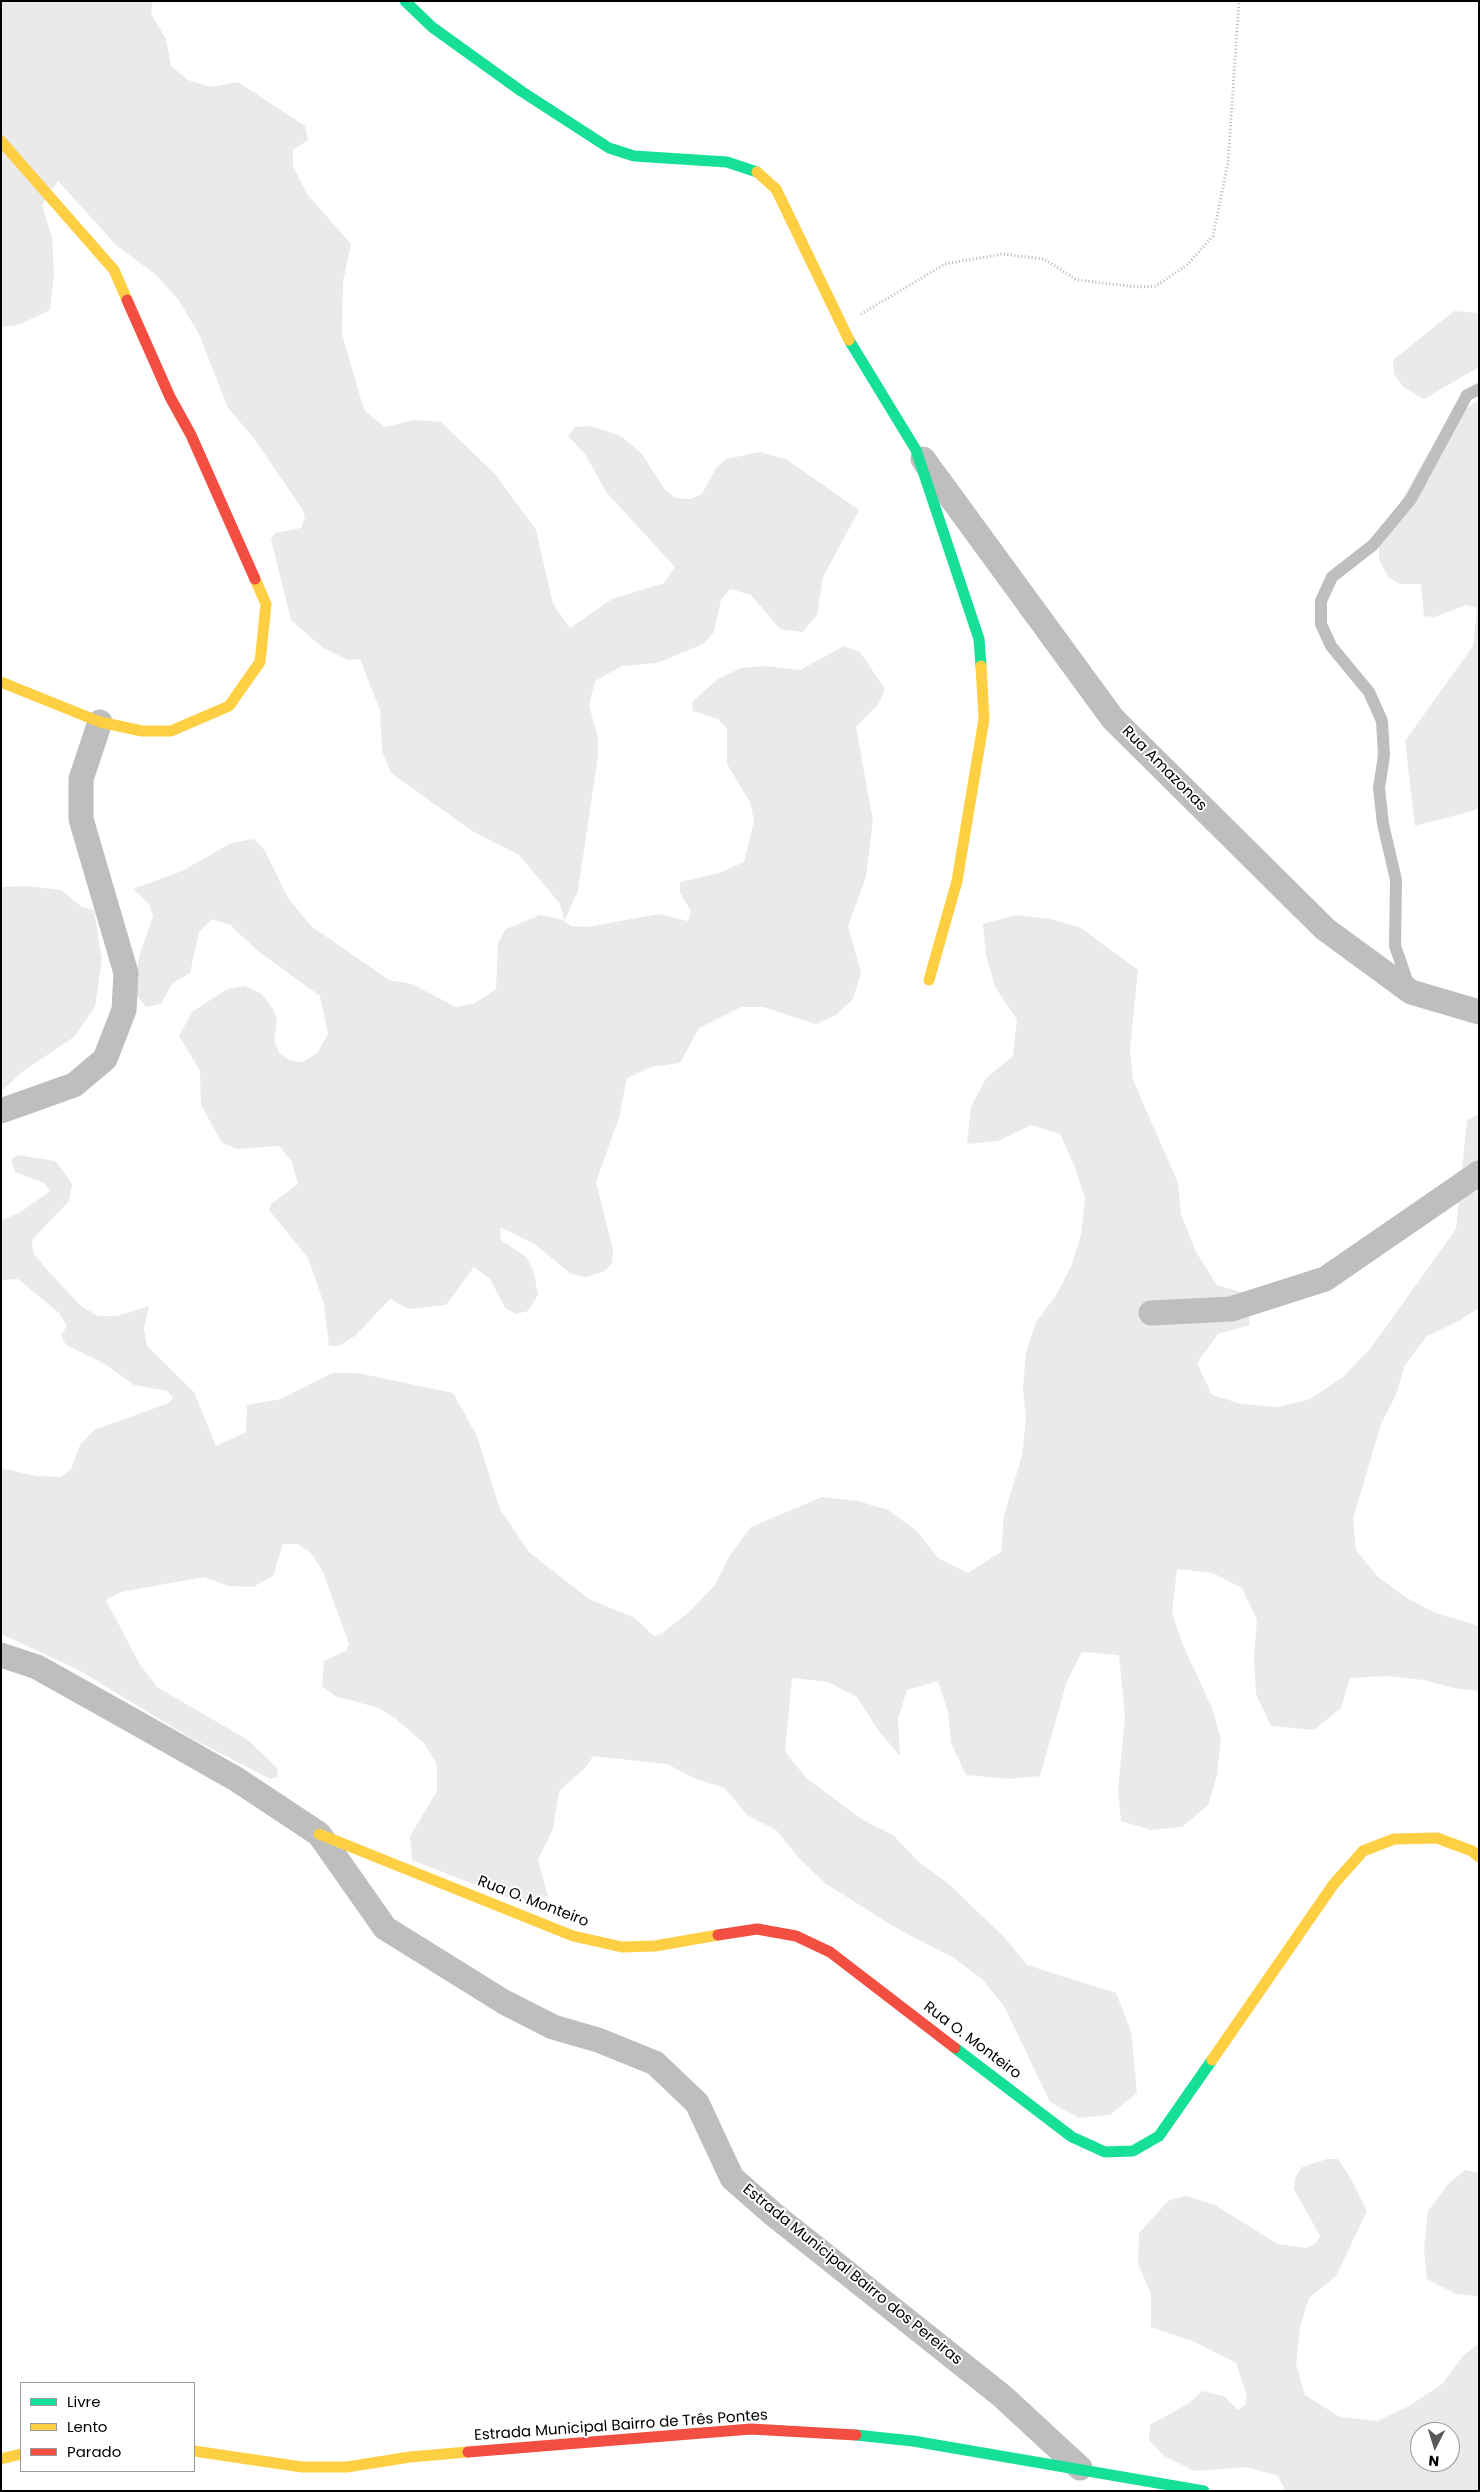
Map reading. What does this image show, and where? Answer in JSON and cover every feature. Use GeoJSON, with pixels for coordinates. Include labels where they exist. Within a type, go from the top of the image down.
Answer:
{"type":"FeatureCollection","features":[{"type":"Feature","properties":{"kind":"street"},"geometry":{"type":"LineString","coordinates":[[405,1],[432,27],[520,91],[609,148],[634,156],[727,162],[756,171],[776,189],[841,326],[916,450],[979,639],[984,719],[957,881],[929,980]]}},
{"type":"Feature","properties":{"kind":"street"},"geometry":{"type":"LineString","coordinates":[[1,141],[114,270],[170,397],[191,435],[266,604],[260,662],[229,706],[171,731],[142,731],[100,722],[1,682]]}},
{"type":"Feature","properties":{"kind":"street","name":"Rua Amazonas"},"geometry":{"type":"LineString","coordinates":[[916,450],[1113,719],[1325,929],[1412,992],[1479,1012]]}},
{"type":"Feature","properties":{"kind":"street"},"geometry":{"type":"LineString","coordinates":[[1,1111],[74,1085],[105,1059],[124,1010],[126,973],[81,819],[81,779],[100,722]]}},
{"type":"Feature","properties":{"kind":"street"},"geometry":{"type":"LineString","coordinates":[[1151,1313],[1231,1309],[1325,1279],[1479,1173]]}},
{"type":"Feature","properties":{"kind":"street","name":"Estrada Municipal Bairro dos Pereiras"},"geometry":{"type":"LineString","coordinates":[[1,1655],[37,1667],[153,1732],[236,1779],[318,1834],[385,1928],[504,2002],[545,2023],[598,2040],[655,2063],[696,2103],[732,2178],[773,2214],[1002,2396],[1080,2468]]}},
{"type":"Feature","properties":{"kind":"street","name":"Rua O. Monteiro"},"geometry":{"type":"LineString","coordinates":[[318,1834],[574,1936],[612,1945],[656,1946],[757,1929],[796,1936],[830,1952],[1072,2137],[1105,2152],[1133,2151],[1159,2136],[1333,1885],[1363,1851],[1394,1839],[1437,1838],[1472,1851],[1479,1857]]}},
{"type":"Feature","properties":{"kind":"street","name":"Estrada Municipal Bairro de Três Pontes"},"geometry":{"type":"LineString","coordinates":[[195,2451],[302,2467],[347,2467],[410,2457],[750,2429],[832,2432],[913,2441],[1080,2468],[1204,2491]]}},
{"type":"Feature","properties":{"kind":"street"},"geometry":{"type":"LineString","coordinates":[[1,2459],[20,2454]]}},
{"type":"Feature","properties":{"kind":"lane"},"geometry":{"type":"LineString","coordinates":[[1412,992],[1395,946],[1396,880],[1383,824],[1380,788],[1384,755],[1382,721],[1368,692],[1331,646],[1321,624],[1321,602],[1332,577],[1373,545],[1411,499],[1466,395],[1479,389]]}},
{"type":"Feature","properties":{"kind":"path"},"geometry":{"type":"LineString","coordinates":[[841,326],[945,264],[993,255],[1002,254],[1044,259],[1077,280],[1138,287],[1156,286],[1187,265],[1213,236],[1228,163],[1239,1]]}},
{"type":"Feature","properties":{"kind":"shaded area"},"geometry":{"type":"Polygon","coordinates":[[[1,1],[152,1],[151,14],[166,39],[171,66],[188,80],[211,87],[238,82],[305,126],[308,140],[293,150],[293,167],[308,195],[351,244],[343,282],[342,334],[364,410],[385,427],[415,420],[441,422],[496,475],[536,530],[553,604],[570,628],[612,599],[664,583],[675,567],[607,493],[585,454],[568,436],[575,427],[591,426],[621,436],[642,454],[666,491],[676,498],[690,499],[702,494],[716,468],[726,459],[760,452],[786,459],[859,510],[823,577],[817,615],[803,632],[780,629],[751,595],[730,589],[721,600],[714,632],[703,644],[657,663],[622,666],[595,681],[589,705],[598,738],[598,756],[578,891],[564,921],[571,926],[587,927],[659,914],[688,921],[691,911],[680,893],[680,882],[719,873],[744,862],[754,821],[750,802],[727,764],[727,729],[718,719],[693,711],[692,702],[718,679],[741,668],[764,666],[800,670],[844,646],[860,652],[885,689],[879,703],[856,727],[873,821],[866,877],[848,926],[861,973],[853,999],[836,1015],[816,1024],[763,1007],[741,1007],[699,1028],[680,1063],[651,1067],[627,1078],[619,1118],[596,1182],[613,1251],[612,1263],[605,1271],[587,1277],[571,1274],[536,1245],[500,1227],[501,1240],[526,1257],[534,1272],[538,1295],[528,1311],[516,1314],[505,1308],[490,1279],[474,1267],[446,1305],[409,1309],[390,1299],[355,1336],[339,1346],[329,1346],[324,1304],[308,1258],[269,1210],[271,1204],[298,1184],[292,1162],[279,1146],[237,1149],[222,1143],[201,1105],[200,1071],[179,1036],[192,1012],[227,989],[245,986],[262,994],[273,1009],[277,1019],[274,1041],[280,1054],[291,1061],[303,1062],[317,1053],[328,1034],[320,996],[259,952],[230,925],[212,919],[199,932],[190,973],[172,984],[161,1004],[146,1007],[137,996],[136,979],[139,956],[153,917],[150,905],[133,889],[182,871],[231,843],[254,839],[264,849],[288,898],[311,926],[389,980],[412,984],[456,1007],[475,1003],[496,989],[498,943],[506,929],[540,915],[564,920],[560,904],[519,855],[472,831],[391,773],[382,751],[380,710],[360,659],[348,660],[323,648],[291,620],[271,539],[275,533],[301,528],[305,518],[302,509],[253,437],[228,408],[199,334],[178,299],[156,275],[116,245],[58,181],[42,205],[52,237],[54,274],[50,310],[18,325],[1,327],[1,1]]]}},
{"type":"Feature","properties":{"kind":"shaded area"},"geometry":{"type":"Polygon","coordinates":[[[1454,311],[1479,313],[1479,367],[1424,399],[1403,387],[1394,374],[1393,360],[1454,311]]]}},
{"type":"Feature","properties":{"kind":"shaded area"},"geometry":{"type":"Polygon","coordinates":[[[1479,399],[1479,809],[1415,826],[1405,741],[1473,646],[1477,608],[1466,605],[1435,617],[1424,616],[1421,584],[1400,584],[1388,577],[1379,559],[1379,541],[1426,457],[1456,416],[1479,399]]]}},
{"type":"Feature","properties":{"kind":"shaded area"},"geometry":{"type":"Polygon","coordinates":[[[28,886],[61,890],[82,907],[94,910],[102,960],[95,1007],[74,1037],[22,1072],[1,1092],[1,887],[28,886]]]}},
{"type":"Feature","properties":{"kind":"shaded area"},"geometry":{"type":"Polygon","coordinates":[[[1015,915],[1051,919],[1081,928],[1138,970],[1130,1049],[1133,1080],[1178,1183],[1181,1214],[1196,1252],[1217,1285],[1247,1294],[1250,1325],[1218,1334],[1197,1363],[1212,1395],[1242,1404],[1278,1407],[1310,1399],[1343,1377],[1370,1349],[1456,1229],[1467,1120],[1479,1114],[1479,1308],[1459,1321],[1427,1336],[1405,1365],[1396,1395],[1381,1424],[1353,1519],[1356,1550],[1378,1577],[1407,1598],[1436,1613],[1479,1626],[1479,1691],[1459,1689],[1423,1680],[1387,1676],[1350,1678],[1341,1708],[1314,1730],[1271,1726],[1256,1694],[1254,1657],[1257,1620],[1242,1588],[1213,1573],[1177,1569],[1172,1612],[1182,1643],[1212,1708],[1221,1739],[1217,1775],[1208,1805],[1182,1827],[1151,1830],[1121,1821],[1118,1790],[1125,1717],[1119,1655],[1082,1652],[1067,1681],[1040,1776],[1009,1779],[966,1775],[951,1743],[948,1712],[938,1681],[907,1690],[898,1719],[900,1756],[878,1730],[857,1697],[828,1682],[792,1678],[785,1751],[806,1778],[863,1820],[893,1835],[920,1863],[949,1884],[1005,1938],[1027,1965],[1116,1993],[1131,2031],[1137,2093],[1110,2115],[1079,2118],[1050,2102],[1004,2006],[982,1979],[954,1958],[896,1928],[826,1884],[798,1857],[776,1830],[747,1815],[725,1788],[696,1779],[667,1764],[593,1756],[585,1768],[559,1791],[553,1829],[538,1860],[548,1896],[517,1901],[412,1860],[410,1836],[437,1791],[437,1765],[424,1743],[396,1719],[379,1708],[335,1696],[322,1686],[324,1661],[346,1651],[349,1644],[323,1572],[311,1553],[298,1544],[283,1544],[273,1576],[253,1587],[229,1586],[204,1577],[121,1592],[106,1600],[139,1663],[157,1687],[248,1740],[277,1768],[278,1777],[270,1779],[189,1737],[77,1669],[1,1634],[1,1468],[36,1476],[61,1477],[71,1469],[80,1445],[94,1430],[169,1403],[173,1397],[167,1391],[134,1385],[103,1363],[66,1345],[61,1335],[67,1326],[59,1313],[18,1279],[1,1280],[1,1221],[22,1211],[50,1191],[44,1183],[15,1172],[11,1160],[17,1155],[56,1161],[72,1184],[69,1201],[32,1240],[33,1253],[81,1306],[98,1316],[117,1316],[149,1306],[144,1328],[147,1346],[194,1392],[216,1446],[246,1432],[247,1405],[281,1399],[332,1373],[358,1373],[453,1393],[477,1436],[500,1509],[529,1552],[589,1599],[635,1618],[654,1636],[661,1634],[688,1613],[715,1585],[730,1555],[751,1527],[822,1497],[858,1501],[888,1510],[917,1531],[938,1558],[968,1573],[1001,1552],[1004,1515],[1022,1456],[1026,1419],[1023,1388],[1026,1352],[1036,1322],[1057,1294],[1072,1264],[1081,1235],[1085,1198],[1075,1167],[1060,1134],[1031,1125],[998,1141],[967,1144],[971,1107],[986,1078],[1013,1056],[1017,1020],[995,987],[986,955],[983,924],[1015,915]]]}},
{"type":"Feature","properties":{"kind":"shaded area"},"geometry":{"type":"Polygon","coordinates":[[[1327,2159],[1338,2159],[1351,2179],[1367,2211],[1336,2276],[1309,2298],[1300,2327],[1296,2364],[1305,2395],[1340,2417],[1377,2421],[1409,2406],[1442,2384],[1463,2356],[1479,2343],[1479,2491],[1283,2491],[1285,2490],[1278,2476],[1246,2467],[1195,2471],[1164,2456],[1149,2440],[1150,2425],[1189,2403],[1202,2391],[1224,2396],[1238,2410],[1245,2405],[1247,2396],[1236,2363],[1195,2342],[1151,2327],[1151,2294],[1138,2264],[1139,2233],[1169,2200],[1187,2196],[1215,2205],[1278,2244],[1306,2248],[1316,2243],[1320,2236],[1294,2189],[1295,2178],[1302,2167],[1327,2159]]]}},
{"type":"Feature","properties":{"kind":"shaded area"},"geometry":{"type":"Polygon","coordinates":[[[1465,2170],[1479,2173],[1479,2296],[1456,2294],[1427,2279],[1424,2248],[1428,2211],[1449,2183],[1465,2170]]]}},
{"type":"Feature","properties":{"kind":"traffic: fast"},"geometry":{"type":"LineString","coordinates":[[405,1],[432,27],[521,91],[609,148],[634,156],[727,162],[757,172]]}},
{"type":"Feature","properties":{"kind":"traffic: fast"},"geometry":{"type":"LineString","coordinates":[[849,340],[916,450],[979,639],[981,666]]}},
{"type":"Feature","properties":{"kind":"traffic: fast"},"geometry":{"type":"LineString","coordinates":[[955,2048],[1072,2137],[1105,2152],[1133,2151],[1159,2136],[1212,2060]]}},
{"type":"Feature","properties":{"kind":"traffic: fast"},"geometry":{"type":"LineString","coordinates":[[856,2435],[913,2441],[1204,2491]]}},
{"type":"Feature","properties":{"kind":"traffic: slow"},"geometry":{"type":"LineString","coordinates":[[1,141],[114,270],[127,300]]}},
{"type":"Feature","properties":{"kind":"traffic: slow"},"geometry":{"type":"LineString","coordinates":[[757,172],[776,189],[849,340]]}},
{"type":"Feature","properties":{"kind":"traffic: slow"},"geometry":{"type":"LineString","coordinates":[[1,682],[100,722],[142,731],[171,731],[229,706],[260,662],[266,604],[255,579]]}},
{"type":"Feature","properties":{"kind":"traffic: slow"},"geometry":{"type":"LineString","coordinates":[[929,980],[957,881],[984,719],[981,666]]}},
{"type":"Feature","properties":{"kind":"traffic: slow"},"geometry":{"type":"LineString","coordinates":[[319,1834],[573,1936],[622,1947],[655,1946],[718,1935]]}},
{"type":"Feature","properties":{"kind":"traffic: slow"},"geometry":{"type":"LineString","coordinates":[[1212,2060],[1333,1885],[1363,1851],[1394,1839],[1437,1838],[1472,1851],[1479,1857]]}},
{"type":"Feature","properties":{"kind":"traffic: slow"},"geometry":{"type":"LineString","coordinates":[[195,2451],[302,2467],[347,2467],[410,2457],[468,2452]]}},
{"type":"Feature","properties":{"kind":"traffic: slow"},"geometry":{"type":"LineString","coordinates":[[1,2459],[20,2454]]}},
{"type":"Feature","properties":{"kind":"traffic: jam"},"geometry":{"type":"LineString","coordinates":[[127,300],[170,397],[191,435],[255,579]]}},
{"type":"Feature","properties":{"kind":"traffic: jam"},"geometry":{"type":"LineString","coordinates":[[718,1935],[757,1929],[796,1936],[830,1952],[955,2048]]}},
{"type":"Feature","properties":{"kind":"traffic: jam"},"geometry":{"type":"LineString","coordinates":[[468,2452],[751,2429],[856,2435]]}}]}
